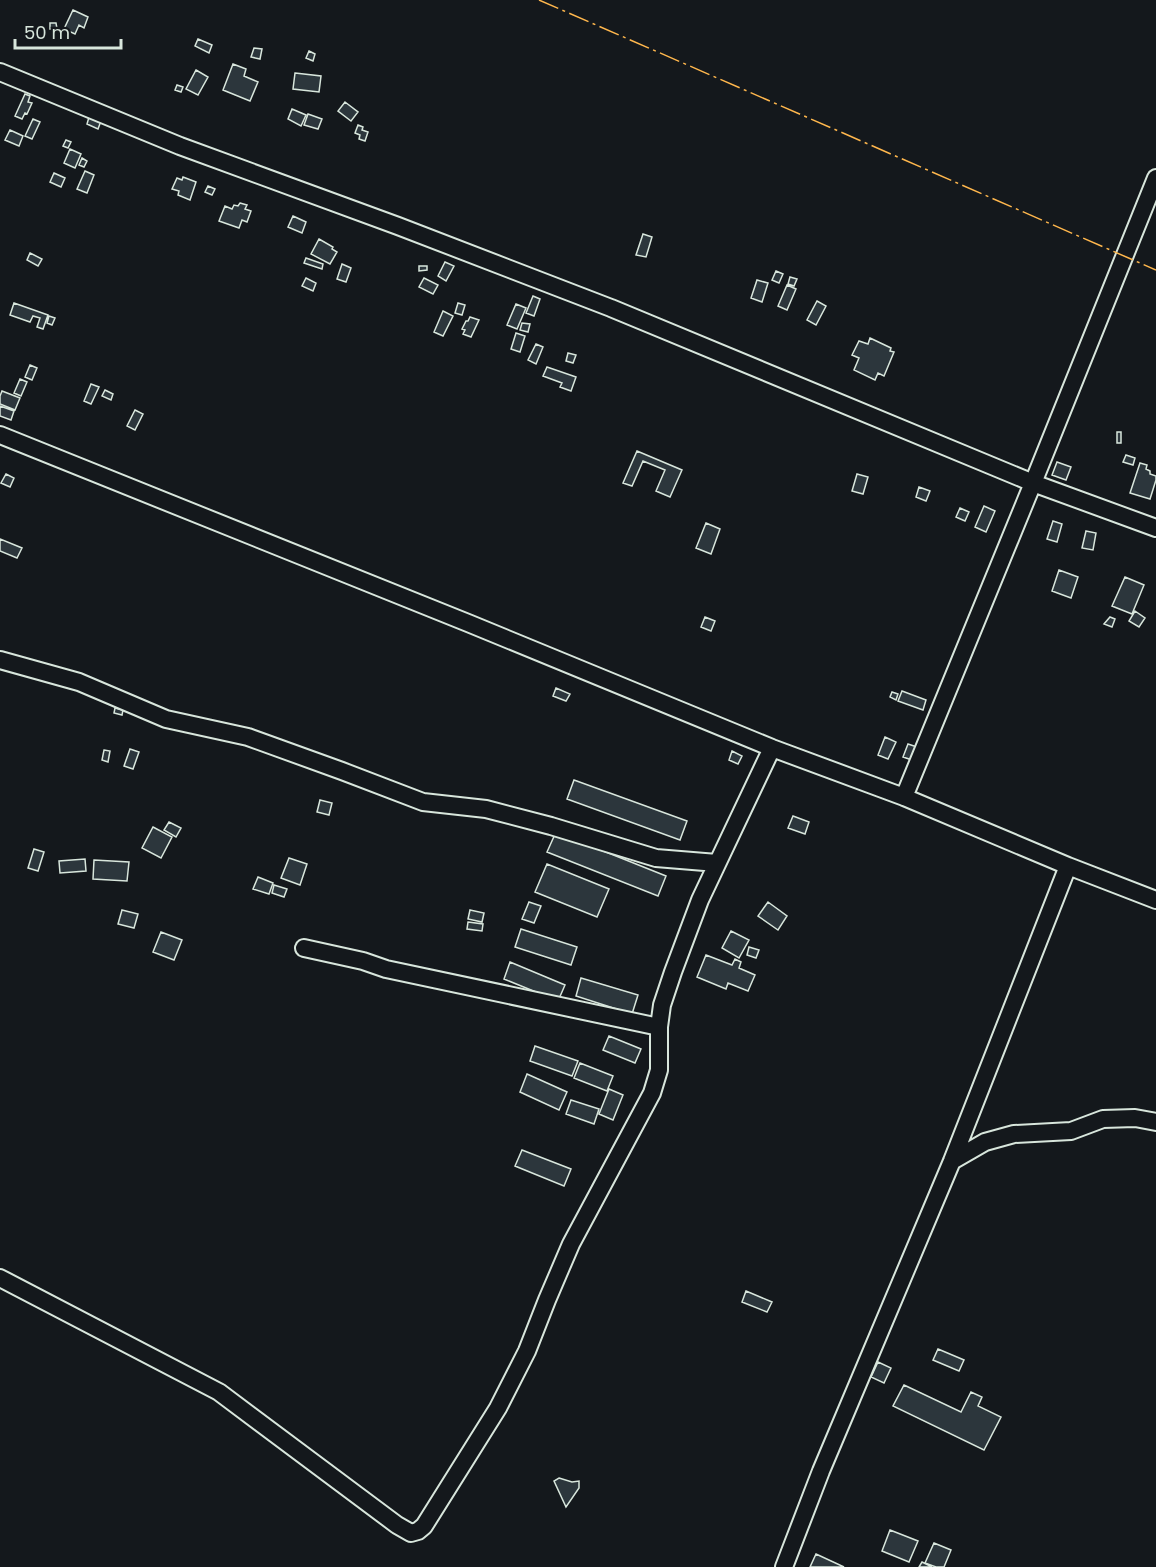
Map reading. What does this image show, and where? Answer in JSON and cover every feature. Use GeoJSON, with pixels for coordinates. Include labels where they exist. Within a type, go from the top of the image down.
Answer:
{"type":"FeatureCollection","features":[{"type":"Feature","properties":{"kind":"street"},"geometry":{"type":"LineString","coordinates":[[0,72],[180,146],[398,226],[611,308],[1033,483],[1156,528]]}},
{"type":"Feature","properties":{"kind":"street"},"geometry":{"type":"LineString","coordinates":[[904,797],[1156,178]]}},
{"type":"Feature","properties":{"kind":"street"},"geometry":{"type":"LineString","coordinates":[[0,435],[772,748],[904,797],[1068,866],[1156,900]]}},
{"type":"Feature","properties":{"kind":"street"},"geometry":{"type":"LineString","coordinates":[[0,660],[79,682],[166,718],[248,737],[423,802],[486,809],[657,858],[717,863]]}},
{"type":"Feature","properties":{"kind":"street"},"geometry":{"type":"LineString","coordinates":[[0,1278],[219,1392],[397,1525],[411,1533],[418,1531],[424,1526],[443,1497],[498,1408],[527,1351],[571,1244],[652,1093],[659,1070],[659,1027],[662,1005],[673,972],[700,900],[772,748]]}},
{"type":"Feature","properties":{"kind":"street"},"geometry":{"type":"LineString","coordinates":[[784,1567],[821,1472],[952,1161],[1068,866]]}},
{"type":"Feature","properties":{"kind":"street"},"geometry":{"type":"LineString","coordinates":[[304,948],[363,961],[386,969],[659,1027]]}},
{"type":"Feature","properties":{"kind":"street"},"geometry":{"type":"LineString","coordinates":[[952,1161],[985,1142],[1014,1134],[1071,1131],[1102,1119],[1135,1118],[1156,1122]]}},
{"type":"Feature","properties":{"kind":"building"},"geometry":{"type":"Polygon","coordinates":[[[73,10],[88,17],[84,28],[79,25],[75,34],[64,29],[73,10]]]}},
{"type":"Feature","properties":{"kind":"building"},"geometry":{"type":"Polygon","coordinates":[[[50,23],[56,23],[57,29],[50,29],[50,23]]]}},
{"type":"Feature","properties":{"kind":"building"},"geometry":{"type":"Polygon","coordinates":[[[198,39],[212,45],[209,53],[195,46],[198,39]]]}},
{"type":"Feature","properties":{"kind":"building"},"geometry":{"type":"Polygon","coordinates":[[[254,48],[262,49],[260,59],[251,57],[254,48]]]}},
{"type":"Feature","properties":{"kind":"building"},"geometry":{"type":"Polygon","coordinates":[[[309,51],[315,54],[313,61],[306,58],[309,51]]]}},
{"type":"Feature","properties":{"kind":"building"},"geometry":{"type":"Polygon","coordinates":[[[233,64],[246,69],[244,76],[258,82],[250,101],[223,90],[233,64]]]}},
{"type":"Feature","properties":{"kind":"building"},"geometry":{"type":"Polygon","coordinates":[[[196,70],[208,77],[198,95],[186,89],[196,70]]]}},
{"type":"Feature","properties":{"kind":"building"},"geometry":{"type":"Polygon","coordinates":[[[295,73],[321,76],[319,92],[293,89],[295,73]]]}},
{"type":"Feature","properties":{"kind":"building"},"geometry":{"type":"Polygon","coordinates":[[[177,85],[183,87],[181,92],[175,90],[177,85]]]}},
{"type":"Feature","properties":{"kind":"building"},"geometry":{"type":"Polygon","coordinates":[[[25,94],[30,96],[28,102],[32,103],[22,119],[15,116],[25,94]]]}},
{"type":"Feature","properties":{"kind":"building"},"geometry":{"type":"Polygon","coordinates":[[[345,102],[358,112],[351,121],[338,111],[345,102]]]}},
{"type":"Feature","properties":{"kind":"building"},"geometry":{"type":"Polygon","coordinates":[[[292,109],[306,115],[301,126],[288,119],[292,109]]]}},
{"type":"Feature","properties":{"kind":"building"},"geometry":{"type":"Polygon","coordinates":[[[308,114],[322,119],[318,129],[304,125],[308,114]]]}},
{"type":"Feature","properties":{"kind":"building"},"geometry":{"type":"Polygon","coordinates":[[[89,117],[101,121],[98,129],[87,124],[89,117]]]}},
{"type":"Feature","properties":{"kind":"building"},"geometry":{"type":"Polygon","coordinates":[[[33,119],[40,122],[32,139],[25,136],[33,119]]]}},
{"type":"Feature","properties":{"kind":"building"},"geometry":{"type":"Polygon","coordinates":[[[358,125],[363,127],[362,130],[368,132],[365,141],[359,139],[360,135],[355,133],[358,125]]]}},
{"type":"Feature","properties":{"kind":"building"},"geometry":{"type":"Polygon","coordinates":[[[10,130],[23,136],[19,146],[5,140],[10,130]]]}},
{"type":"Feature","properties":{"kind":"building"},"geometry":{"type":"Polygon","coordinates":[[[66,140],[71,142],[68,148],[63,146],[66,140]]]}},
{"type":"Feature","properties":{"kind":"building"},"geometry":{"type":"Polygon","coordinates":[[[70,149],[81,154],[75,168],[64,163],[70,149]]]}},
{"type":"Feature","properties":{"kind":"building"},"geometry":{"type":"Polygon","coordinates":[[[82,158],[87,161],[84,167],[79,165],[82,158]]]}},
{"type":"Feature","properties":{"kind":"building"},"geometry":{"type":"Polygon","coordinates":[[[85,171],[94,175],[87,193],[77,189],[85,171]]]}},
{"type":"Feature","properties":{"kind":"building"},"geometry":{"type":"Polygon","coordinates":[[[54,173],[65,178],[61,187],[50,182],[54,173]]]}},
{"type":"Feature","properties":{"kind":"building"},"geometry":{"type":"Polygon","coordinates":[[[183,177],[196,182],[190,200],[178,195],[179,191],[172,189],[177,178],[182,180],[183,177]]]}},
{"type":"Feature","properties":{"kind":"building"},"geometry":{"type":"Polygon","coordinates":[[[208,186],[215,189],[212,195],[205,192],[208,186]]]}},
{"type":"Feature","properties":{"kind":"building"},"geometry":{"type":"Polygon","coordinates":[[[240,203],[247,205],[245,209],[251,211],[247,222],[242,220],[239,228],[219,221],[225,206],[232,209],[234,205],[238,206],[240,203]]]}},
{"type":"Feature","properties":{"kind":"building"},"geometry":{"type":"Polygon","coordinates":[[[293,216],[306,222],[302,233],[288,227],[293,216]]]}},
{"type":"Feature","properties":{"kind":"building"},"geometry":{"type":"Polygon","coordinates":[[[643,234],[652,237],[646,257],[636,255],[643,234]]]}},
{"type":"Feature","properties":{"kind":"building"},"geometry":{"type":"Polygon","coordinates":[[[319,239],[337,252],[330,264],[311,254],[319,239]]]}},
{"type":"Feature","properties":{"kind":"building"},"geometry":{"type":"Polygon","coordinates":[[[30,253],[42,259],[38,266],[27,260],[30,253]]]}},
{"type":"Feature","properties":{"kind":"building"},"geometry":{"type":"Polygon","coordinates":[[[306,258],[323,264],[322,269],[304,263],[306,258]]]}},
{"type":"Feature","properties":{"kind":"building"},"geometry":{"type":"Polygon","coordinates":[[[445,262],[454,266],[446,281],[438,276],[445,262]]]}},
{"type":"Feature","properties":{"kind":"building"},"geometry":{"type":"Polygon","coordinates":[[[342,264],[351,268],[346,282],[337,279],[342,264]]]}},
{"type":"Feature","properties":{"kind":"building"},"geometry":{"type":"Polygon","coordinates":[[[419,266],[427,266],[427,270],[419,271],[419,266]]]}},
{"type":"Feature","properties":{"kind":"building"},"geometry":{"type":"Polygon","coordinates":[[[776,271],[783,274],[779,283],[772,280],[776,271]]]}},
{"type":"Feature","properties":{"kind":"building"},"geometry":{"type":"Polygon","coordinates":[[[790,277],[797,279],[794,286],[788,284],[790,277]]]}},
{"type":"Feature","properties":{"kind":"building"},"geometry":{"type":"Polygon","coordinates":[[[306,278],[316,283],[313,291],[302,286],[306,278]]]}},
{"type":"Feature","properties":{"kind":"building"},"geometry":{"type":"Polygon","coordinates":[[[424,278],[438,285],[433,294],[419,287],[424,278]]]}},
{"type":"Feature","properties":{"kind":"building"},"geometry":{"type":"Polygon","coordinates":[[[757,280],[768,283],[762,302],[751,298],[757,280]]]}},
{"type":"Feature","properties":{"kind":"building"},"geometry":{"type":"Polygon","coordinates":[[[787,285],[796,289],[787,310],[778,306],[787,285]]]}},
{"type":"Feature","properties":{"kind":"building"},"geometry":{"type":"Polygon","coordinates":[[[533,296],[540,299],[534,316],[526,313],[533,296]]]}},
{"type":"Feature","properties":{"kind":"building"},"geometry":{"type":"Polygon","coordinates":[[[817,301],[826,306],[816,325],[807,320],[817,301]]]}},
{"type":"Feature","properties":{"kind":"building"},"geometry":{"type":"Polygon","coordinates":[[[14,303],[48,315],[43,329],[37,327],[40,318],[33,316],[30,322],[10,315],[14,303]]]}},
{"type":"Feature","properties":{"kind":"building"},"geometry":{"type":"Polygon","coordinates":[[[458,303],[465,305],[462,315],[455,313],[458,303]]]}},
{"type":"Feature","properties":{"kind":"building"},"geometry":{"type":"Polygon","coordinates":[[[516,304],[526,308],[517,329],[507,325],[516,304]]]}},
{"type":"Feature","properties":{"kind":"building"},"geometry":{"type":"Polygon","coordinates":[[[443,311],[453,316],[443,336],[434,332],[443,311]]]}},
{"type":"Feature","properties":{"kind":"building"},"geometry":{"type":"Polygon","coordinates":[[[49,316],[55,318],[52,325],[47,323],[49,316]]]}},
{"type":"Feature","properties":{"kind":"building"},"geometry":{"type":"Polygon","coordinates":[[[470,317],[479,320],[471,337],[463,334],[465,330],[462,329],[470,317]]]}},
{"type":"Feature","properties":{"kind":"building"},"geometry":{"type":"Polygon","coordinates":[[[522,323],[530,324],[528,332],[520,330],[522,323]]]}},
{"type":"Feature","properties":{"kind":"building"},"geometry":{"type":"Polygon","coordinates":[[[516,333],[525,336],[520,352],[511,349],[516,333]]]}},
{"type":"Feature","properties":{"kind":"building"},"geometry":{"type":"Polygon","coordinates":[[[870,338],[891,348],[890,351],[894,352],[884,376],[878,373],[875,380],[854,370],[859,358],[852,355],[859,341],[868,344],[870,338]]]}},
{"type":"Feature","properties":{"kind":"building"},"geometry":{"type":"Polygon","coordinates":[[[536,344],[543,347],[536,364],[528,360],[536,344]]]}},
{"type":"Feature","properties":{"kind":"building"},"geometry":{"type":"Polygon","coordinates":[[[568,353],[576,355],[573,363],[566,361],[568,353]]]}},
{"type":"Feature","properties":{"kind":"building"},"geometry":{"type":"Polygon","coordinates":[[[30,365],[37,368],[32,380],[25,377],[30,365]]]}},
{"type":"Feature","properties":{"kind":"building"},"geometry":{"type":"Polygon","coordinates":[[[547,367],[576,377],[571,391],[560,387],[562,383],[543,376],[547,367]]]}},
{"type":"Feature","properties":{"kind":"building"},"geometry":{"type":"Polygon","coordinates":[[[20,379],[27,382],[21,396],[14,393],[20,379]]]}},
{"type":"Feature","properties":{"kind":"building"},"geometry":{"type":"Polygon","coordinates":[[[91,384],[99,387],[91,404],[84,401],[91,384]]]}},
{"type":"Feature","properties":{"kind":"building"},"geometry":{"type":"Polygon","coordinates":[[[105,390],[113,394],[111,400],[102,396],[105,390]]]}},
{"type":"Feature","properties":{"kind":"building"},"geometry":{"type":"Polygon","coordinates":[[[2,391],[20,398],[15,410],[0,404],[2,391]]]}},
{"type":"Feature","properties":{"kind":"building"},"geometry":{"type":"Polygon","coordinates":[[[0,406],[14,411],[11,420],[0,416],[0,406]]]}},
{"type":"Feature","properties":{"kind":"building"},"geometry":{"type":"Polygon","coordinates":[[[135,410],[143,414],[135,430],[127,426],[135,410]]]}},
{"type":"Feature","properties":{"kind":"building"},"geometry":{"type":"Polygon","coordinates":[[[1117,432],[1121,432],[1121,443],[1117,443],[1117,432]]]}},
{"type":"Feature","properties":{"kind":"building"},"geometry":{"type":"Polygon","coordinates":[[[637,451],[682,470],[670,497],[656,491],[665,470],[643,461],[632,486],[623,483],[637,451]]]}},
{"type":"Feature","properties":{"kind":"building"},"geometry":{"type":"Polygon","coordinates":[[[1126,455],[1135,458],[1133,465],[1123,462],[1126,455]]]}},
{"type":"Feature","properties":{"kind":"building"},"geometry":{"type":"Polygon","coordinates":[[[1057,462],[1071,467],[1066,480],[1052,475],[1057,462]]]}},
{"type":"Feature","properties":{"kind":"building"},"geometry":{"type":"Polygon","coordinates":[[[1140,463],[1147,465],[1146,469],[1150,471],[1150,474],[1156,476],[1150,499],[1130,493],[1140,463]]]}},
{"type":"Feature","properties":{"kind":"building"},"geometry":{"type":"Polygon","coordinates":[[[6,474],[14,478],[10,487],[1,483],[6,474]]]}},
{"type":"Feature","properties":{"kind":"building"},"geometry":{"type":"Polygon","coordinates":[[[857,474],[868,477],[863,494],[852,491],[857,474]]]}},
{"type":"Feature","properties":{"kind":"building"},"geometry":{"type":"Polygon","coordinates":[[[919,487],[930,491],[926,501],[916,497],[919,487]]]}},
{"type":"Feature","properties":{"kind":"building"},"geometry":{"type":"Polygon","coordinates":[[[984,506],[995,511],[986,532],[975,527],[984,506]]]}},
{"type":"Feature","properties":{"kind":"building"},"geometry":{"type":"Polygon","coordinates":[[[960,508],[969,512],[965,521],[956,517],[960,508]]]}},
{"type":"Feature","properties":{"kind":"building"},"geometry":{"type":"Polygon","coordinates":[[[1053,521],[1062,524],[1057,542],[1047,539],[1053,521]]]}},
{"type":"Feature","properties":{"kind":"building"},"geometry":{"type":"Polygon","coordinates":[[[706,523],[720,529],[711,554],[696,548],[706,523]]]}},
{"type":"Feature","properties":{"kind":"building"},"geometry":{"type":"Polygon","coordinates":[[[1086,531],[1096,533],[1093,550],[1082,548],[1086,531]]]}},
{"type":"Feature","properties":{"kind":"building"},"geometry":{"type":"Polygon","coordinates":[[[0,539],[22,548],[17,558],[0,551],[0,539]]]}},
{"type":"Feature","properties":{"kind":"building"},"geometry":{"type":"Polygon","coordinates":[[[1059,570],[1078,577],[1071,598],[1052,591],[1059,570]]]}},
{"type":"Feature","properties":{"kind":"building"},"geometry":{"type":"Polygon","coordinates":[[[1125,577],[1144,585],[1132,614],[1112,606],[1125,577]]]}},
{"type":"Feature","properties":{"kind":"building"},"geometry":{"type":"Polygon","coordinates":[[[1135,611],[1145,618],[1139,627],[1129,621],[1135,611]]]}},
{"type":"Feature","properties":{"kind":"building"},"geometry":{"type":"Polygon","coordinates":[[[705,617],[715,621],[711,631],[701,627],[705,617]]]}},
{"type":"Feature","properties":{"kind":"building"},"geometry":{"type":"Polygon","coordinates":[[[1110,617],[1115,619],[1112,627],[1104,624],[1110,617]]]}},
{"type":"Feature","properties":{"kind":"building"},"geometry":{"type":"Polygon","coordinates":[[[556,688],[570,694],[566,701],[553,696],[556,688]]]}},
{"type":"Feature","properties":{"kind":"building"},"geometry":{"type":"Polygon","coordinates":[[[902,691],[926,700],[923,710],[898,701],[902,691]]]}},
{"type":"Feature","properties":{"kind":"building"},"geometry":{"type":"Polygon","coordinates":[[[892,692],[898,694],[896,700],[890,697],[892,692]]]}},
{"type":"Feature","properties":{"kind":"building"},"geometry":{"type":"Polygon","coordinates":[[[115,708],[123,710],[122,715],[114,713],[115,708]]]}},
{"type":"Feature","properties":{"kind":"building"},"geometry":{"type":"Polygon","coordinates":[[[885,737],[896,742],[888,759],[878,755],[885,737]]]}},
{"type":"Feature","properties":{"kind":"building"},"geometry":{"type":"Polygon","coordinates":[[[908,744],[917,747],[912,760],[903,757],[908,744]]]}},
{"type":"Feature","properties":{"kind":"building"},"geometry":{"type":"Polygon","coordinates":[[[130,749],[139,752],[133,769],[124,766],[130,749]]]}},
{"type":"Feature","properties":{"kind":"building"},"geometry":{"type":"Polygon","coordinates":[[[104,750],[110,751],[108,762],[102,760],[104,750]]]}},
{"type":"Feature","properties":{"kind":"building"},"geometry":{"type":"Polygon","coordinates":[[[732,751],[742,756],[738,764],[729,760],[732,751]]]}},
{"type":"Feature","properties":{"kind":"building"},"geometry":{"type":"Polygon","coordinates":[[[574,780],[687,821],[680,840],[567,799],[574,780]]]}},
{"type":"Feature","properties":{"kind":"building"},"geometry":{"type":"Polygon","coordinates":[[[320,800],[332,803],[329,815],[317,812],[320,800]]]}},
{"type":"Feature","properties":{"kind":"building"},"geometry":{"type":"Polygon","coordinates":[[[793,816],[809,822],[805,834],[788,828],[793,816]]]}},
{"type":"Feature","properties":{"kind":"building"},"geometry":{"type":"Polygon","coordinates":[[[169,822],[181,828],[176,837],[164,830],[169,822]]]}},
{"type":"Feature","properties":{"kind":"building"},"geometry":{"type":"Polygon","coordinates":[[[153,827],[172,837],[161,858],[142,848],[153,827]]]}},
{"type":"Feature","properties":{"kind":"building"},"geometry":{"type":"Polygon","coordinates":[[[556,832],[666,876],[658,896],[547,852],[556,832]]]}},
{"type":"Feature","properties":{"kind":"building"},"geometry":{"type":"Polygon","coordinates":[[[34,849],[44,852],[38,871],[28,868],[34,849]]]}},
{"type":"Feature","properties":{"kind":"building"},"geometry":{"type":"Polygon","coordinates":[[[289,858],[307,864],[300,885],[281,878],[289,858]]]}},
{"type":"Feature","properties":{"kind":"building"},"geometry":{"type":"Polygon","coordinates":[[[85,859],[86,871],[60,873],[59,861],[85,859]]]}},
{"type":"Feature","properties":{"kind":"building"},"geometry":{"type":"Polygon","coordinates":[[[94,860],[129,862],[127,881],[93,879],[94,860]]]}},
{"type":"Feature","properties":{"kind":"building"},"geometry":{"type":"Polygon","coordinates":[[[547,864],[609,889],[597,917],[535,892],[547,864]]]}},
{"type":"Feature","properties":{"kind":"building"},"geometry":{"type":"Polygon","coordinates":[[[258,877],[273,883],[269,894],[253,889],[258,877]]]}},
{"type":"Feature","properties":{"kind":"building"},"geometry":{"type":"Polygon","coordinates":[[[274,885],[287,889],[284,897],[272,893],[274,885]]]}},
{"type":"Feature","properties":{"kind":"building"},"geometry":{"type":"Polygon","coordinates":[[[529,902],[541,906],[534,923],[522,919],[529,902]]]}},
{"type":"Feature","properties":{"kind":"building"},"geometry":{"type":"Polygon","coordinates":[[[768,902],[787,916],[778,930],[758,916],[768,902]]]}},
{"type":"Feature","properties":{"kind":"building"},"geometry":{"type":"Polygon","coordinates":[[[122,910],[138,914],[134,928],[118,924],[122,910]]]}},
{"type":"Feature","properties":{"kind":"building"},"geometry":{"type":"Polygon","coordinates":[[[470,910],[484,913],[482,922],[468,919],[470,910]]]}},
{"type":"Feature","properties":{"kind":"building"},"geometry":{"type":"Polygon","coordinates":[[[468,922],[483,924],[482,931],[467,929],[468,922]]]}},
{"type":"Feature","properties":{"kind":"building"},"geometry":{"type":"Polygon","coordinates":[[[521,929],[577,947],[571,965],[515,947],[521,929]]]}},
{"type":"Feature","properties":{"kind":"building"},"geometry":{"type":"Polygon","coordinates":[[[731,931],[749,940],[739,958],[722,948],[731,931]]]}},
{"type":"Feature","properties":{"kind":"building"},"geometry":{"type":"Polygon","coordinates":[[[161,932],[182,940],[174,960],[153,952],[161,932]]]}},
{"type":"Feature","properties":{"kind":"building"},"geometry":{"type":"Polygon","coordinates":[[[749,947],[759,950],[756,958],[747,955],[749,947]]]}},
{"type":"Feature","properties":{"kind":"building"},"geometry":{"type":"Polygon","coordinates":[[[706,955],[732,965],[735,959],[741,962],[739,968],[755,975],[748,991],[728,983],[726,989],[697,977],[706,955]]]}},
{"type":"Feature","properties":{"kind":"building"},"geometry":{"type":"Polygon","coordinates":[[[510,962],[565,985],[558,1001],[504,979],[510,962]]]}},
{"type":"Feature","properties":{"kind":"building"},"geometry":{"type":"Polygon","coordinates":[[[581,978],[638,995],[632,1014],[576,996],[581,978]]]}},
{"type":"Feature","properties":{"kind":"building"},"geometry":{"type":"Polygon","coordinates":[[[609,1036],[641,1049],[635,1063],[603,1050],[609,1036]]]}},
{"type":"Feature","properties":{"kind":"building"},"geometry":{"type":"Polygon","coordinates":[[[535,1046],[578,1061],[572,1076],[530,1061],[535,1046]]]}},
{"type":"Feature","properties":{"kind":"building"},"geometry":{"type":"Polygon","coordinates":[[[580,1063],[613,1076],[607,1091],[574,1078],[580,1063]]]}},
{"type":"Feature","properties":{"kind":"building"},"geometry":{"type":"Polygon","coordinates":[[[527,1074],[567,1092],[559,1110],[520,1092],[527,1074]]]}},
{"type":"Feature","properties":{"kind":"building"},"geometry":{"type":"Polygon","coordinates":[[[609,1089],[623,1095],[613,1120],[599,1114],[609,1089]]]}},
{"type":"Feature","properties":{"kind":"building"},"geometry":{"type":"Polygon","coordinates":[[[571,1100],[599,1109],[594,1124],[566,1114],[571,1100]]]}},
{"type":"Feature","properties":{"kind":"building"},"geometry":{"type":"Polygon","coordinates":[[[522,1150],[571,1169],[564,1186],[515,1166],[522,1150]]]}},
{"type":"Feature","properties":{"kind":"building"},"geometry":{"type":"Polygon","coordinates":[[[746,1291],[772,1302],[767,1312],[742,1302],[746,1291]]]}},
{"type":"Feature","properties":{"kind":"building"},"geometry":{"type":"Polygon","coordinates":[[[938,1349],[964,1360],[959,1371],[933,1360],[938,1349]]]}},
{"type":"Feature","properties":{"kind":"building"},"geometry":{"type":"Polygon","coordinates":[[[878,1362],[891,1368],[884,1383],[871,1377],[878,1362]]]}},
{"type":"Feature","properties":{"kind":"building"},"geometry":{"type":"Polygon","coordinates":[[[904,1385],[961,1412],[971,1392],[982,1397],[978,1406],[1001,1417],[984,1450],[893,1406],[904,1385]]]}},
{"type":"Feature","properties":{"kind":"building"},"geometry":{"type":"Polygon","coordinates":[[[559,1478],[572,1482],[579,1481],[579,1488],[566,1507],[554,1481],[559,1478]]]}},
{"type":"Feature","properties":{"kind":"building"},"geometry":{"type":"Polygon","coordinates":[[[890,1530],[918,1541],[909,1562],[882,1551],[890,1530]]]}},
{"type":"Feature","properties":{"kind":"building"},"geometry":{"type":"Polygon","coordinates":[[[934,1543],[951,1550],[944,1567],[925,1563],[934,1543]]]}},
{"type":"Feature","properties":{"kind":"building"},"geometry":{"type":"Polygon","coordinates":[[[816,1554],[844,1567],[810,1567],[816,1554]]]}},
{"type":"Feature","properties":{"kind":"building"},"geometry":{"type":"Polygon","coordinates":[[[922,1562],[932,1567],[919,1567],[922,1562]]]}},
{"type":"Feature","properties":{"kind":"power"},"geometry":{"type":"LineString","coordinates":[[539,0],[1156,270]]}}]}
